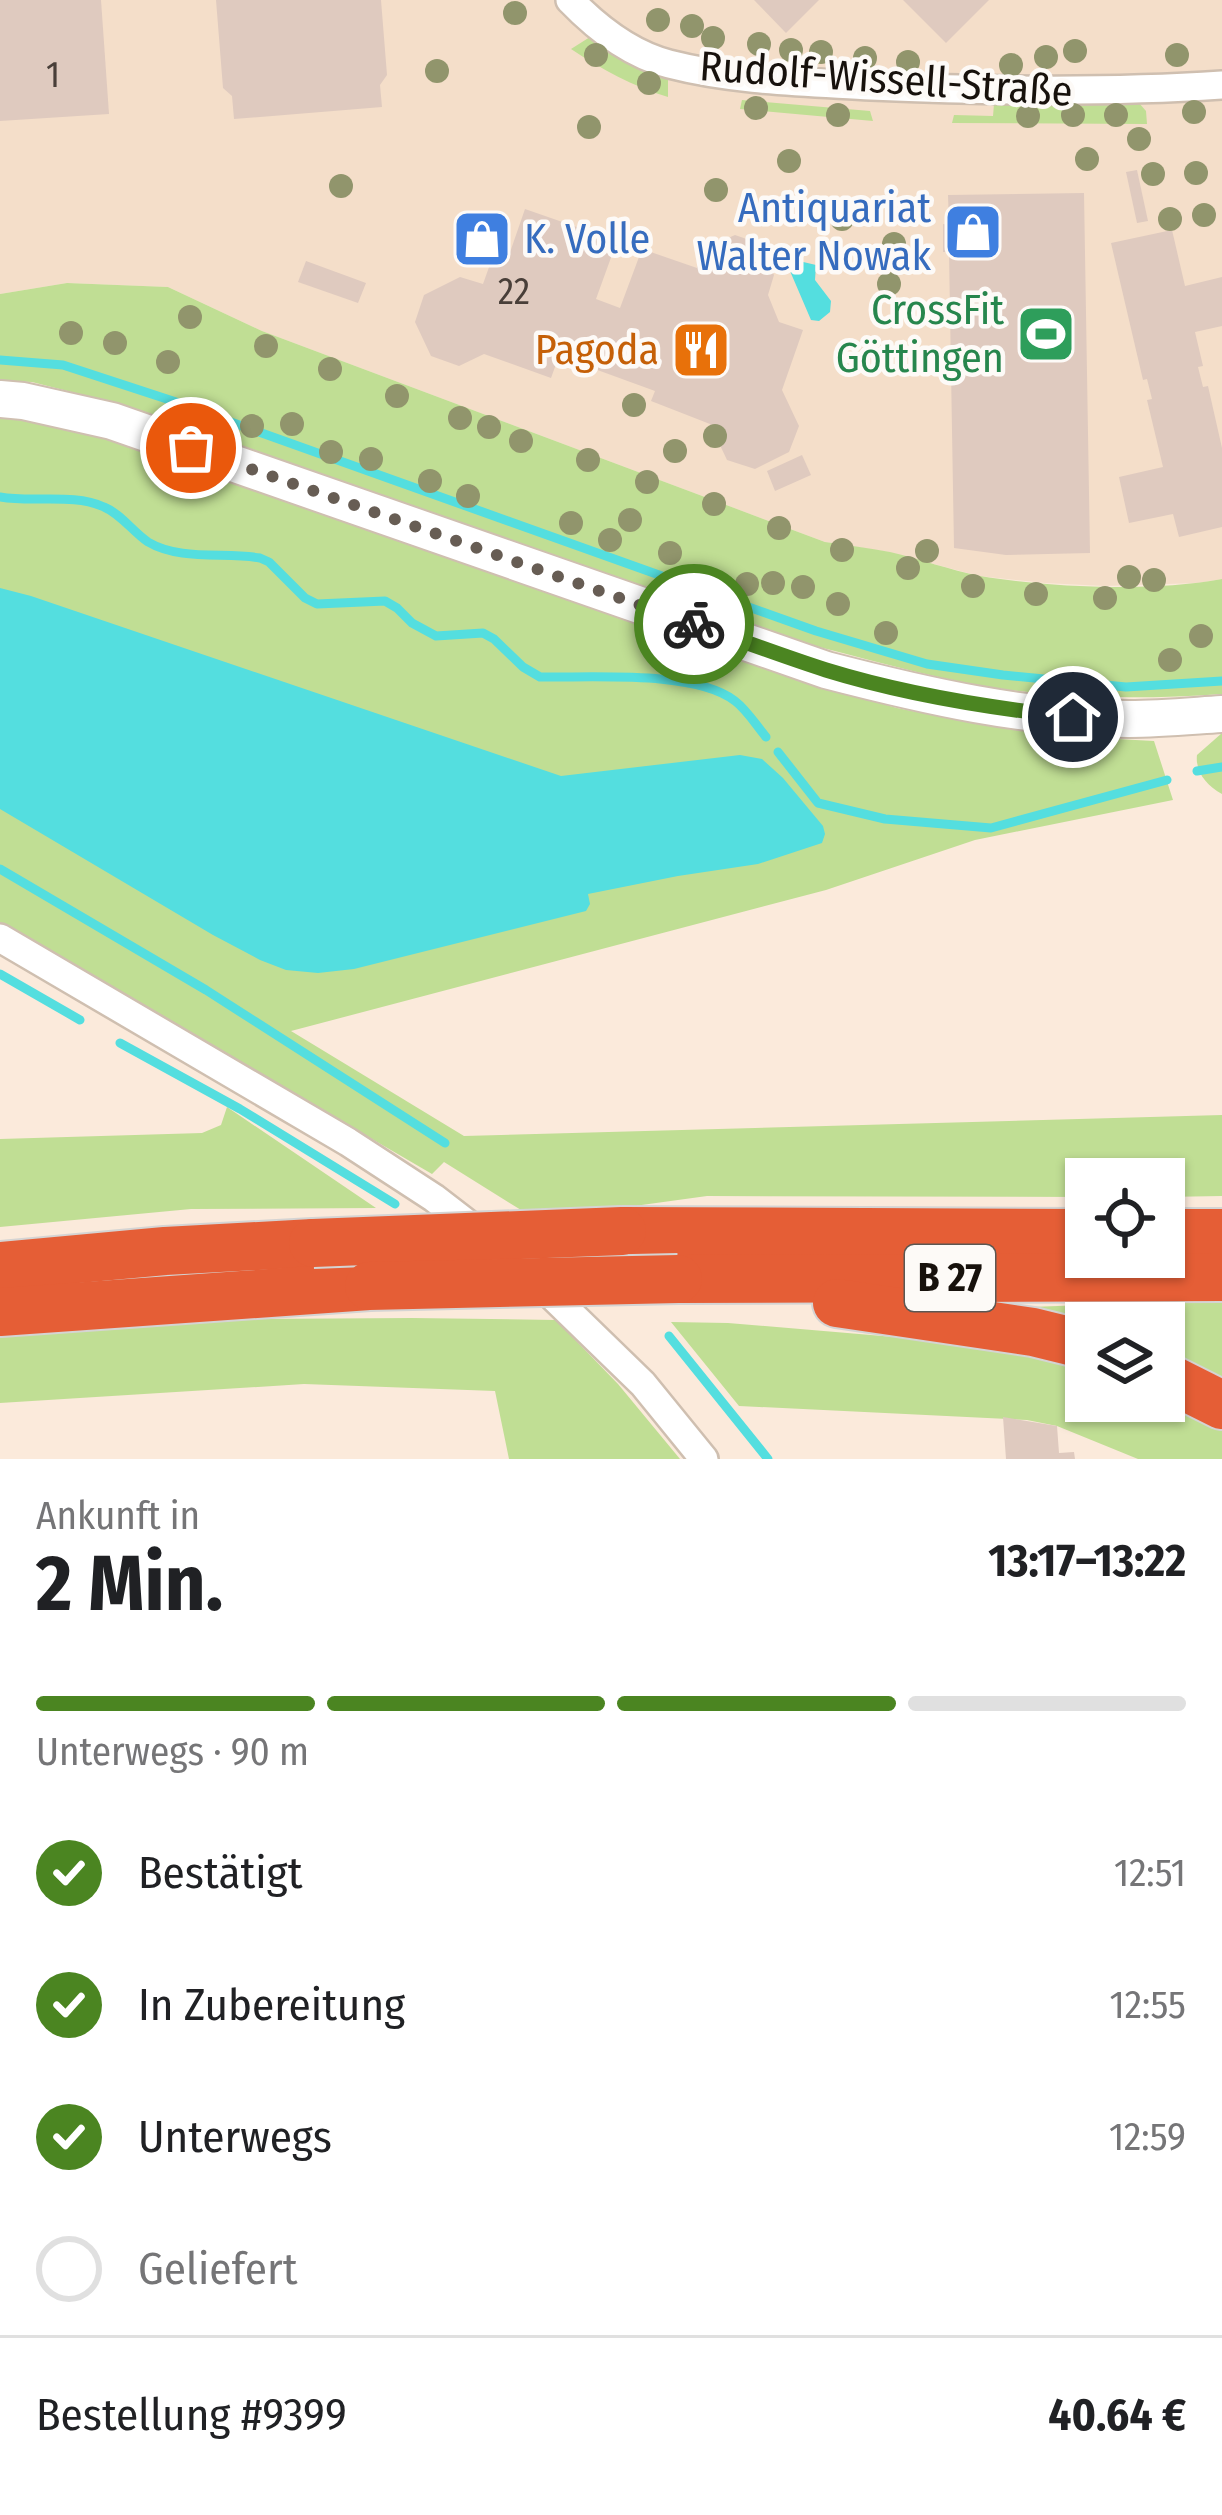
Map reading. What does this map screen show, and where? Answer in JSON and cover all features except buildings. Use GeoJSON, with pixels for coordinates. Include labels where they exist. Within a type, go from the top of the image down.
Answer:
{"type":"FeatureCollection","features":[{"type":"Feature","properties":{"kind":"highway","name":"B 27"},"geometry":{"type":"LineString","coordinates":[[0,1266],[166,1251],[622,1231],[1065,1233]]}},
{"type":"Feature","properties":{"kind":"highway"},"geometry":{"type":"LineString","coordinates":[[1185,1233],[1222,1233]]}},
{"type":"Feature","properties":{"kind":"highway","name":"B 27"},"geometry":{"type":"LineString","coordinates":[[0,1312],[369,1286],[1222,1277]]}},
{"type":"Feature","properties":{"kind":"highway"},"geometry":{"type":"LineString","coordinates":[[678,1280],[1065,1340]]}},
{"type":"Feature","properties":{"kind":"highway"},"geometry":{"type":"LineString","coordinates":[[1185,1386],[1222,1405]]}},
{"type":"Feature","properties":{"kind":"street","name":"Rudolf-Wissell-Straße"},"geometry":{"type":"LineString","coordinates":[[570,0],[606,34],[649,57],[771,81],[1094,92],[1222,85]]}},
{"type":"Feature","properties":{"kind":"street"},"geometry":{"type":"LineString","coordinates":[[0,399],[112,421],[826,670],[890,687],[966,704],[1073,717],[1222,714]]}},
{"type":"Feature","properties":{"kind":"street"},"geometry":{"type":"LineString","coordinates":[[0,938],[348,1142],[434,1198],[522,1267],[604,1344],[704,1459]]}},
{"type":"Feature","properties":{"kind":"shaded area"},"geometry":{"type":"Polygon","coordinates":[[[0,0],[1222,0],[1222,579],[1104,586],[1045,583],[979,576],[888,552],[825,542],[262,331],[168,287],[67,283],[0,294],[0,0]]]}},
{"type":"Feature","properties":{"kind":"green space"},"geometry":{"type":"Polygon","coordinates":[[[590,37],[618,55],[668,74],[668,97],[618,77],[571,49],[590,37]]]}},
{"type":"Feature","properties":{"kind":"green space"},"geometry":{"type":"Polygon","coordinates":[[[742,100],[870,111],[873,121],[740,109],[742,100]]]}},
{"type":"Feature","properties":{"kind":"green space"},"geometry":{"type":"Polygon","coordinates":[[[1139,103],[1146,111],[1147,124],[952,123],[954,115],[993,116],[994,104],[1139,103]]]}},
{"type":"Feature","properties":{"kind":"green space"},"geometry":{"type":"Polygon","coordinates":[[[67,283],[168,287],[262,331],[825,542],[890,552],[980,576],[1038,583],[1133,587],[1222,579],[1222,694],[1116,697],[1009,690],[819,647],[95,398],[32,382],[0,381],[0,294],[67,283]]]}},
{"type":"Feature","properties":{"kind":"green space"},"geometry":{"type":"Polygon","coordinates":[[[0,417],[14,417],[148,448],[816,685],[983,725],[1154,741],[1173,800],[975,840],[826,890],[291,1031],[464,1136],[1222,1115],[1222,1196],[1185,1197],[1185,1158],[1065,1158],[1065,1197],[707,1196],[598,1211],[521,1210],[444,1162],[432,1174],[0,922],[0,417]]]}},
{"type":"Feature","properties":{"kind":"green space"},"geometry":{"type":"Polygon","coordinates":[[[1222,733],[1222,794],[1203,778],[1197,755],[1222,733]]]}},
{"type":"Feature","properties":{"kind":"green space"},"geometry":{"type":"Polygon","coordinates":[[[227,1107],[376,1208],[191,1209],[0,1227],[0,1139],[202,1133],[221,1125],[227,1107]]]}},
{"type":"Feature","properties":{"kind":"green space"},"geometry":{"type":"Polygon","coordinates":[[[1222,1300],[1222,1378],[1185,1360],[1185,1302],[1167,1302],[1222,1300]]]}},
{"type":"Feature","properties":{"kind":"green space"},"geometry":{"type":"Polygon","coordinates":[[[1065,1306],[1065,1317],[1030,1307],[1065,1306]]]}},
{"type":"Feature","properties":{"kind":"green space"},"geometry":{"type":"Polygon","coordinates":[[[239,1319],[556,1320],[618,1384],[680,1459],[509,1459],[495,1391],[304,1384],[0,1403],[0,1337],[239,1319]]]}},
{"type":"Feature","properties":{"kind":"green space"},"geometry":{"type":"Polygon","coordinates":[[[671,1322],[906,1338],[1013,1349],[1065,1360],[1065,1422],[1185,1422],[1185,1410],[1222,1427],[1222,1459],[1138,1459],[1057,1426],[1027,1420],[739,1406],[671,1322]]]}},
{"type":"Feature","properties":{"kind":"water"},"geometry":{"type":"Polygon","coordinates":[[[799,261],[816,265],[815,280],[831,301],[830,312],[819,321],[811,320],[790,271],[799,261]]]}},
{"type":"Feature","properties":{"kind":"water"},"geometry":{"type":"Polygon","coordinates":[[[0,588],[561,776],[740,755],[762,759],[783,778],[825,834],[822,843],[758,864],[588,894],[586,911],[354,969],[286,970],[213,935],[0,809],[0,588]]]}},
{"type":"Feature","properties":{"kind":"waterway"},"geometry":{"type":"LineString","coordinates":[[0,360],[63,365],[176,402]]}},
{"type":"Feature","properties":{"kind":"waterway"},"geometry":{"type":"LineString","coordinates":[[214,416],[816,631],[927,664],[1126,687],[1222,681]]}},
{"type":"Feature","properties":{"kind":"waterway"},"geometry":{"type":"LineString","coordinates":[[0,497],[92,503],[110,510],[161,548],[260,558],[317,604],[385,601],[436,636],[483,633],[540,677],[670,680],[718,691],[739,705],[766,737]]}},
{"type":"Feature","properties":{"kind":"waterway"},"geometry":{"type":"LineString","coordinates":[[778,752],[818,803],[885,819],[991,828],[1167,780]]}},
{"type":"Feature","properties":{"kind":"waterway"},"geometry":{"type":"LineString","coordinates":[[1197,771],[1222,767]]}},
{"type":"Feature","properties":{"kind":"waterway"},"geometry":{"type":"LineString","coordinates":[[0,869],[206,990],[445,1143]]}},
{"type":"Feature","properties":{"kind":"waterway"},"geometry":{"type":"LineString","coordinates":[[0,974],[80,1020]]}},
{"type":"Feature","properties":{"kind":"waterway"},"geometry":{"type":"LineString","coordinates":[[120,1043],[240,1109],[395,1204]]}},
{"type":"Feature","properties":{"kind":"waterway"},"geometry":{"type":"LineString","coordinates":[[669,1336],[768,1459]]}},
{"type":"Feature","properties":{"kind":"way so far"},"geometry":{"type":"LineString","coordinates":[[191,448],[694,624]]}},
{"type":"Feature","properties":{"kind":"place","name":"Antiquariat Walter Nowak"},"geometry":{"type":"Point","coordinates":[973,232]}},
{"type":"Feature","properties":{"kind":"place","name":"K. Volle"},"geometry":{"type":"Point","coordinates":[482,239]}},
{"type":"Feature","properties":{"kind":"place","name":"CrossFit Göttingen"},"geometry":{"type":"Point","coordinates":[1046,334]}},
{"type":"Feature","properties":{"kind":"place","name":"Pagoda"},"geometry":{"type":"Point","coordinates":[701,350]}},
{"type":"Feature","properties":{"kind":"route"},"geometry":{"type":"LineString","coordinates":[[694,624],[826,670],[911,692],[1073,717]]}}]}
